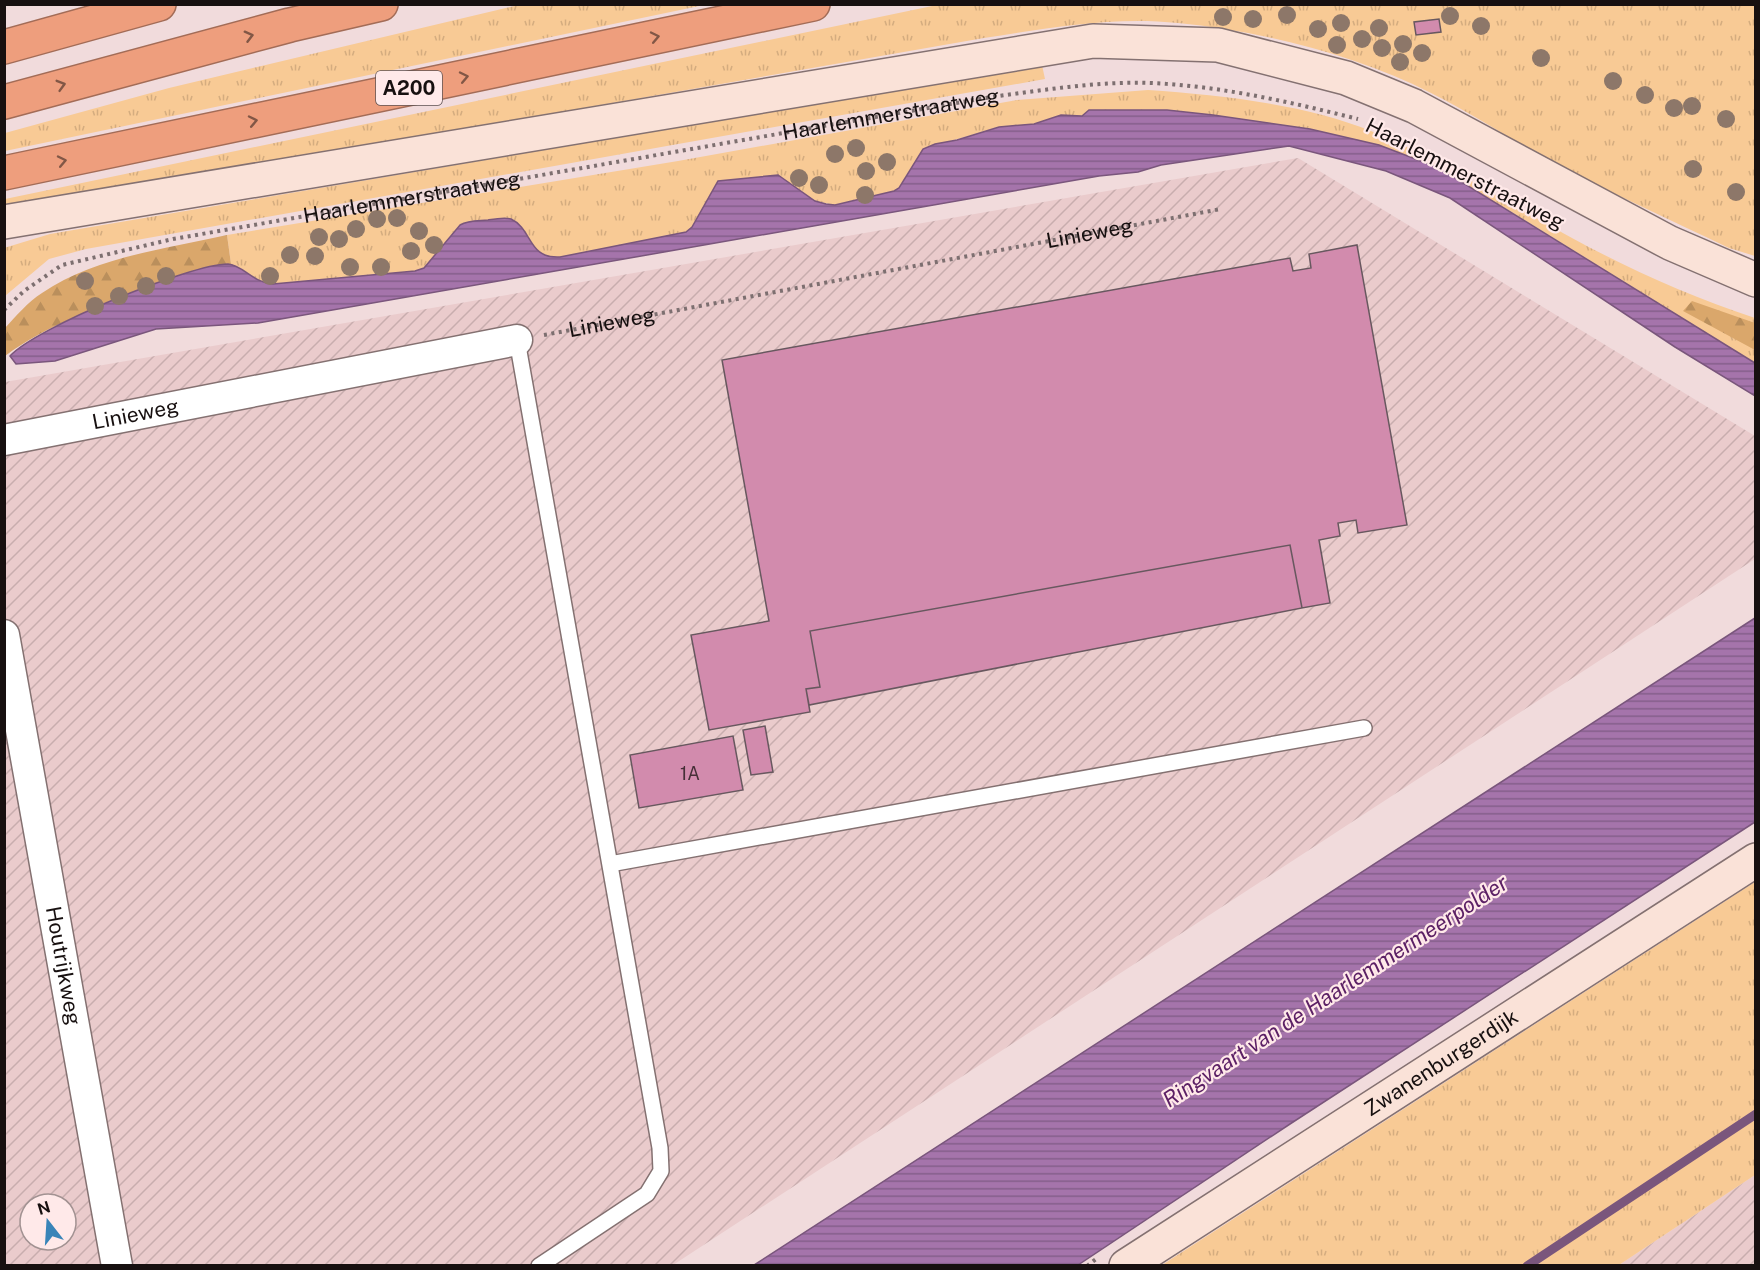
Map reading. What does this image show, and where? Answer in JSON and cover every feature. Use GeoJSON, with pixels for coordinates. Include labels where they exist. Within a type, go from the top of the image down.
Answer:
{"type":"FeatureCollection","features":[{"type":"Feature","properties":{"kind":"highway"},"geometry":{"type":"LineString","coordinates":[[4,40],[86,4]]}},
{"type":"Feature","properties":{"kind":"highway"},"geometry":{"type":"LineString","coordinates":[[4,46],[159,4]]}},
{"type":"Feature","properties":{"kind":"highway"},"geometry":{"type":"LineString","coordinates":[[4,102],[279,28],[381,4]]}},
{"type":"Feature","properties":{"kind":"highway","name":"A200"},"geometry":{"type":"LineString","coordinates":[[4,173],[813,4]]}},
{"type":"Feature","properties":{"kind":"main road","name":"Haarlemmerstraatweg"},"geometry":{"type":"LineString","coordinates":[[4,222],[1058,46],[1104,41],[1218,45],[1346,78],[1414,106],[1670,243],[1755,280]]}},
{"type":"Feature","properties":{"kind":"main road","name":"Zwanenburgerdijk"},"geometry":{"type":"LineString","coordinates":[[1126,1266],[1755,860]]}},
{"type":"Feature","properties":{"kind":"street","name":"Linieweg"},"geometry":{"type":"LineString","coordinates":[[4,440],[517,340]]}},
{"type":"Feature","properties":{"kind":"street","name":"Houtrijkweg"},"geometry":{"type":"LineString","coordinates":[[4,635],[117,1266]]}},
{"type":"Feature","properties":{"kind":"lane"},"geometry":{"type":"LineString","coordinates":[[517,340],[660,1148],[661,1171],[647,1194],[539,1266]]}},
{"type":"Feature","properties":{"kind":"lane"},"geometry":{"type":"LineString","coordinates":[[610,864],[1364,728]]}},
{"type":"Feature","properties":{"kind":"path","name":"Haarlemmerstraatweg"},"geometry":{"type":"LineString","coordinates":[[4,310],[24,291],[62,265],[173,239],[991,97],[1077,86],[1149,83],[1185,85],[1286,100],[1366,121]]}},
{"type":"Feature","properties":{"kind":"path","name":"Linieweg"},"geometry":{"type":"LineString","coordinates":[[517,340],[1221,209]]}},
{"type":"Feature","properties":{"kind":"shaded area"},"geometry":{"type":"Polygon","coordinates":[[[1298,158],[1755,436],[1755,559],[673,1265],[5,1266],[5,382],[1298,158]]]}},
{"type":"Feature","properties":{"kind":"shaded area"},"geometry":{"type":"Polygon","coordinates":[[[1755,1175],[1755,1265],[1619,1265],[1755,1175]]]}},
{"type":"Feature","properties":{"kind":"green space"},"geometry":{"type":"Polygon","coordinates":[[[523,4],[704,5],[5,151],[5,133],[169,88],[523,4]]]}},
{"type":"Feature","properties":{"kind":"green space"},"geometry":{"type":"Polygon","coordinates":[[[937,5],[1755,5],[1755,256],[1729,248],[1597,185],[1553,163],[1447,101],[1372,67],[1308,47],[1242,32],[1154,21],[1105,22],[1032,30],[5,209],[5,199],[937,5]]]}},
{"type":"Feature","properties":{"kind":"green space"},"geometry":{"type":"Polygon","coordinates":[[[1042,65],[1045,79],[86,249],[49,259],[5,296],[4,248],[50,234],[1042,65]]]}},
{"type":"Feature","properties":{"kind":"green space"},"geometry":{"type":"Polygon","coordinates":[[[1148,90],[1233,98],[1290,107],[1345,122],[1397,142],[1594,250],[1685,292],[1755,318],[1755,363],[1510,211],[1379,145],[1310,129],[1213,115],[1089,110],[1082,116],[1061,115],[1034,124],[999,127],[923,149],[899,188],[835,205],[815,201],[778,175],[718,181],[692,227],[686,232],[560,257],[542,253],[518,224],[511,219],[503,218],[470,221],[460,225],[424,268],[415,271],[273,284],[255,280],[231,264],[227,235],[678,161],[1017,100],[1148,90]]]}},
{"type":"Feature","properties":{"kind":"green space"},"geometry":{"type":"Polygon","coordinates":[[[227,235],[231,264],[188,273],[92,310],[55,326],[5,356],[5,328],[22,309],[62,281],[84,271],[131,256],[227,235]]]}},
{"type":"Feature","properties":{"kind":"green space"},"geometry":{"type":"Polygon","coordinates":[[[1692,301],[1755,323],[1755,350],[1683,311],[1692,301]]]}},
{"type":"Feature","properties":{"kind":"green space"},"geometry":{"type":"Polygon","coordinates":[[[1755,882],[1755,1175],[1619,1265],[1162,1265],[1755,882]]]}},
{"type":"Feature","properties":{"kind":"water"},"geometry":{"type":"Polygon","coordinates":[[[1089,110],[1167,110],[1310,129],[1379,145],[1439,168],[1755,363],[1755,396],[1675,347],[1450,198],[1386,171],[1289,146],[1161,165],[1138,172],[1099,176],[258,323],[156,329],[55,361],[16,364],[10,356],[25,344],[80,315],[181,274],[209,267],[233,265],[260,281],[273,284],[415,271],[424,268],[460,225],[470,221],[503,218],[511,219],[518,224],[542,253],[560,257],[686,232],[692,227],[718,181],[778,175],[815,201],[835,205],[899,188],[923,149],[935,144],[999,127],[1034,124],[1061,115],[1082,116],[1089,110]]]}},
{"type":"Feature","properties":{"kind":"water","name":"Ringvaart van de Haarlemmermeerpolder"},"geometry":{"type":"Polygon","coordinates":[[[1755,618],[1755,822],[1290,1124],[1078,1265],[754,1265],[1755,618]]]}},
{"type":"Feature","properties":{"kind":"building"},"geometry":{"type":"Polygon","coordinates":[[[1439,19],[1441,32],[1416,35],[1414,22],[1439,19]]]}},
{"type":"Feature","properties":{"kind":"building"},"geometry":{"type":"Polygon","coordinates":[[[1357,245],[1407,525],[1358,533],[1356,520],[1338,523],[1340,536],[1319,540],[1330,603],[1302,608],[1290,545],[810,631],[820,687],[806,689],[810,712],[709,730],[691,635],[769,621],[722,360],[1290,258],[1293,271],[1311,268],[1309,254],[1357,245]]]}},
{"type":"Feature","properties":{"kind":"building"},"geometry":{"type":"Polygon","coordinates":[[[1290,545],[1302,608],[809,705],[806,689],[820,687],[810,631],[1290,545]]]}},
{"type":"Feature","properties":{"kind":"building"},"geometry":{"type":"Polygon","coordinates":[[[765,726],[773,772],[751,775],[743,730],[765,726]]]}},
{"type":"Feature","properties":{"kind":"building"},"geometry":{"type":"Polygon","coordinates":[[[733,736],[743,790],[639,808],[630,755],[733,736]]]}},
{"type":"Feature","properties":{"kind":"waterway"},"geometry":{"type":"LineString","coordinates":[[1527,1266],[1756,1114]]}}]}
